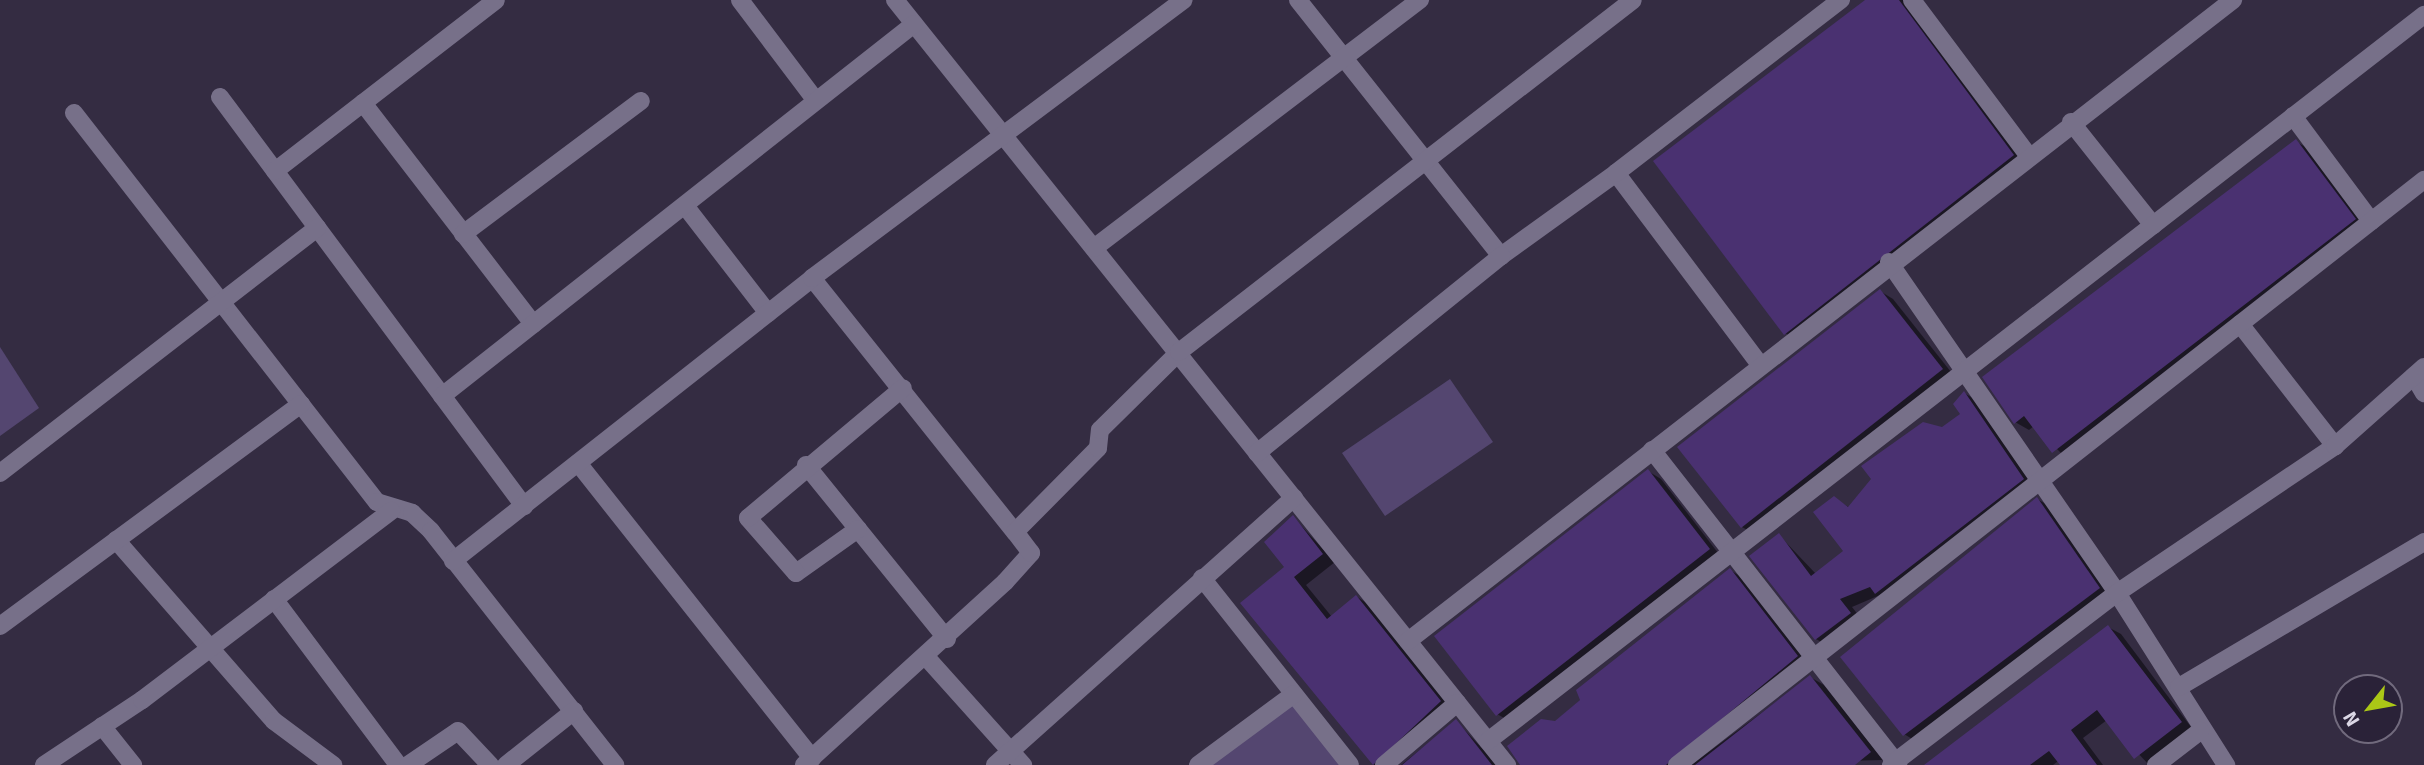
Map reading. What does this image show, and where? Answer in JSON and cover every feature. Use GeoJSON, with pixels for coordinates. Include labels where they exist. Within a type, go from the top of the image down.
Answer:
{"type":"FeatureCollection","features":[{"type":"Feature","properties":{"kind":"street"},"geometry":{"type":"LineString","coordinates":[[275,171],[496,0]]}},
{"type":"Feature","properties":{"kind":"street"},"geometry":{"type":"LineString","coordinates":[[740,0],[816,101]]}},
{"type":"Feature","properties":{"kind":"street"},"geometry":{"type":"LineString","coordinates":[[895,0],[1507,765]]}},
{"type":"Feature","properties":{"kind":"street"},"geometry":{"type":"LineString","coordinates":[[453,561],[813,278],[1184,0]]}},
{"type":"Feature","properties":{"kind":"street"},"geometry":{"type":"LineString","coordinates":[[1298,0],[1501,256]]}},
{"type":"Feature","properties":{"kind":"street"},"geometry":{"type":"LineString","coordinates":[[1094,248],[1420,0]]}},
{"type":"Feature","properties":{"kind":"street"},"geometry":{"type":"LineString","coordinates":[[1015,532],[1098,448],[1100,430],[1179,352],[1633,0]]}},
{"type":"Feature","properties":{"kind":"street"},"geometry":{"type":"LineString","coordinates":[[1257,453],[1501,256],[1616,173],[1841,0]]}},
{"type":"Feature","properties":{"kind":"street"},"geometry":{"type":"LineString","coordinates":[[1912,0],[2028,155]]}},
{"type":"Feature","properties":{"kind":"street"},"geometry":{"type":"LineString","coordinates":[[1408,641],[1889,262],[2233,0]]}},
{"type":"Feature","properties":{"kind":"street"},"geometry":{"type":"LineString","coordinates":[[1488,741],[2424,15]]}},
{"type":"Feature","properties":{"kind":"street"},"geometry":{"type":"LineString","coordinates":[[442,396],[686,207],[914,24]]}},
{"type":"Feature","properties":{"kind":"street"},"geometry":{"type":"LineString","coordinates":[[220,97],[524,506]]}},
{"type":"Feature","properties":{"kind":"street"},"geometry":{"type":"LineString","coordinates":[[463,234],[641,101]]}},
{"type":"Feature","properties":{"kind":"street"},"geometry":{"type":"LineString","coordinates":[[363,103],[533,324]]}},
{"type":"Feature","properties":{"kind":"street"},"geometry":{"type":"LineString","coordinates":[[74,113],[300,404],[391,511]]}},
{"type":"Feature","properties":{"kind":"street"},"geometry":{"type":"LineString","coordinates":[[2293,116],[2371,221]]}},
{"type":"Feature","properties":{"kind":"street"},"geometry":{"type":"LineString","coordinates":[[2071,122],[2153,225]]}},
{"type":"Feature","properties":{"kind":"street"},"geometry":{"type":"LineString","coordinates":[[1616,173],[1760,365]]}},
{"type":"Feature","properties":{"kind":"street"},"geometry":{"type":"LineString","coordinates":[[1677,765],[2424,180]]}},
{"type":"Feature","properties":{"kind":"street"},"geometry":{"type":"LineString","coordinates":[[686,207],[768,313]]}},
{"type":"Feature","properties":{"kind":"street"},"geometry":{"type":"LineString","coordinates":[[0,473],[317,228]]}},
{"type":"Feature","properties":{"kind":"street"},"geometry":{"type":"LineString","coordinates":[[1889,262],[2117,593],[2179,687],[2200,731],[2226,765]]}},
{"type":"Feature","properties":{"kind":"street"},"geometry":{"type":"LineString","coordinates":[[578,463],[808,762],[927,658],[1031,553],[903,388],[813,278]]}},
{"type":"Feature","properties":{"kind":"street"},"geometry":{"type":"LineString","coordinates":[[2240,324],[2336,446]]}},
{"type":"Feature","properties":{"kind":"street"},"geometry":{"type":"LineString","coordinates":[[1651,450],[1895,764],[2117,593],[2336,446],[2419,372],[2424,393]]}},
{"type":"Feature","properties":{"kind":"street"},"geometry":{"type":"LineString","coordinates":[[858,529],[796,573],[748,519],[806,465],[903,388]]}},
{"type":"Feature","properties":{"kind":"street"},"geometry":{"type":"LineString","coordinates":[[0,626],[300,404]]}},
{"type":"Feature","properties":{"kind":"street"},"geometry":{"type":"LineString","coordinates":[[806,465],[947,639]]}},
{"type":"Feature","properties":{"kind":"street"},"geometry":{"type":"LineString","coordinates":[[995,765],[1008,747],[1294,498]]}},
{"type":"Feature","properties":{"kind":"street"},"geometry":{"type":"LineString","coordinates":[[44,765],[102,726],[391,511],[412,513],[615,765]]}},
{"type":"Feature","properties":{"kind":"street"},"geometry":{"type":"LineString","coordinates":[[116,540],[214,644],[274,721],[333,765]]}},
{"type":"Feature","properties":{"kind":"street"},"geometry":{"type":"LineString","coordinates":[[2179,687],[2424,542]]}},
{"type":"Feature","properties":{"kind":"street"},"geometry":{"type":"LineString","coordinates":[[1202,578],[1350,765]]}},
{"type":"Feature","properties":{"kind":"street"},"geometry":{"type":"LineString","coordinates":[[274,599],[397,765]]}},
{"type":"Feature","properties":{"kind":"street"},"geometry":{"type":"LineString","coordinates":[[927,658],[1023,765]]}},
{"type":"Feature","properties":{"kind":"street"},"geometry":{"type":"LineString","coordinates":[[1200,764],[1294,694]]}},
{"type":"Feature","properties":{"kind":"street"},"geometry":{"type":"LineString","coordinates":[[1384,765],[1457,703]]}},
{"type":"Feature","properties":{"kind":"street"},"geometry":{"type":"LineString","coordinates":[[506,765],[574,711]]}},
{"type":"Feature","properties":{"kind":"street"},"geometry":{"type":"LineString","coordinates":[[102,726],[133,765]]}},
{"type":"Feature","properties":{"kind":"street"},"geometry":{"type":"LineString","coordinates":[[408,765],[458,731],[490,765]]}},
{"type":"Feature","properties":{"kind":"street"},"geometry":{"type":"LineString","coordinates":[[2156,765],[2200,731]]}},
{"type":"Feature","properties":{"kind":"shaded area"},"geometry":{"type":"Polygon","coordinates":[[[0,347],[39,408],[0,436],[0,347]]]}},
{"type":"Feature","properties":{"kind":"shaded area"},"geometry":{"type":"Polygon","coordinates":[[[1450,379],[1493,442],[1385,516],[1342,453],[1450,379]]]}},
{"type":"Feature","properties":{"kind":"shaded area"},"geometry":{"type":"Polygon","coordinates":[[[1294,694],[1350,765],[1202,765],[1294,694]]]}},
{"type":"Feature","properties":{"kind":"building"},"geometry":{"type":"Polygon","coordinates":[[[1865,0],[1899,0],[2014,155],[1784,335],[1653,161],[1865,0]]]}},
{"type":"Feature","properties":{"kind":"building"},"geometry":{"type":"Polygon","coordinates":[[[2296,139],[2356,219],[2052,453],[2024,416],[2014,424],[1982,377],[2296,139]]]}},
{"type":"Feature","properties":{"kind":"building"},"geometry":{"type":"Polygon","coordinates":[[[1880,289],[1943,369],[1741,528],[1677,447],[1880,289]]]}},
{"type":"Feature","properties":{"kind":"building"},"geometry":{"type":"Polygon","coordinates":[[[1964,391],[2024,479],[1875,594],[1870,587],[1840,599],[1851,613],[1815,640],[1749,556],[1779,533],[1811,576],[1843,551],[1813,512],[1834,496],[1848,507],[1871,479],[1861,466],[1923,422],[1942,427],[1960,414],[1953,404],[1964,391]]]}},
{"type":"Feature","properties":{"kind":"building"},"geometry":{"type":"Polygon","coordinates":[[[1648,469],[1710,549],[1496,716],[1434,636],[1648,469]]]}},
{"type":"Feature","properties":{"kind":"building"},"geometry":{"type":"Polygon","coordinates":[[[2037,497],[2100,588],[1903,736],[1840,657],[2037,497]]]}},
{"type":"Feature","properties":{"kind":"building"},"geometry":{"type":"Polygon","coordinates":[[[1293,515],[1323,554],[1294,577],[1327,619],[1356,595],[1441,701],[1373,765],[1240,603],[1284,567],[1264,542],[1293,515]]]}},
{"type":"Feature","properties":{"kind":"building"},"geometry":{"type":"Polygon","coordinates":[[[1730,568],[1798,656],[1666,765],[1520,765],[1507,746],[1541,719],[1555,721],[1580,700],[1576,690],[1730,568]]]}},
{"type":"Feature","properties":{"kind":"building"},"geometry":{"type":"Polygon","coordinates":[[[2108,625],[2182,722],[2134,759],[2097,710],[2071,730],[2097,765],[2060,765],[2049,751],[2030,765],[1924,765],[2108,625]]]}},
{"type":"Feature","properties":{"kind":"building"},"geometry":{"type":"Polygon","coordinates":[[[1810,675],[1871,752],[1855,765],[1695,765],[1810,675]]]}},
{"type":"Feature","properties":{"kind":"building"},"geometry":{"type":"Polygon","coordinates":[[[1456,719],[1492,765],[1402,765],[1456,719]]]}}]}
